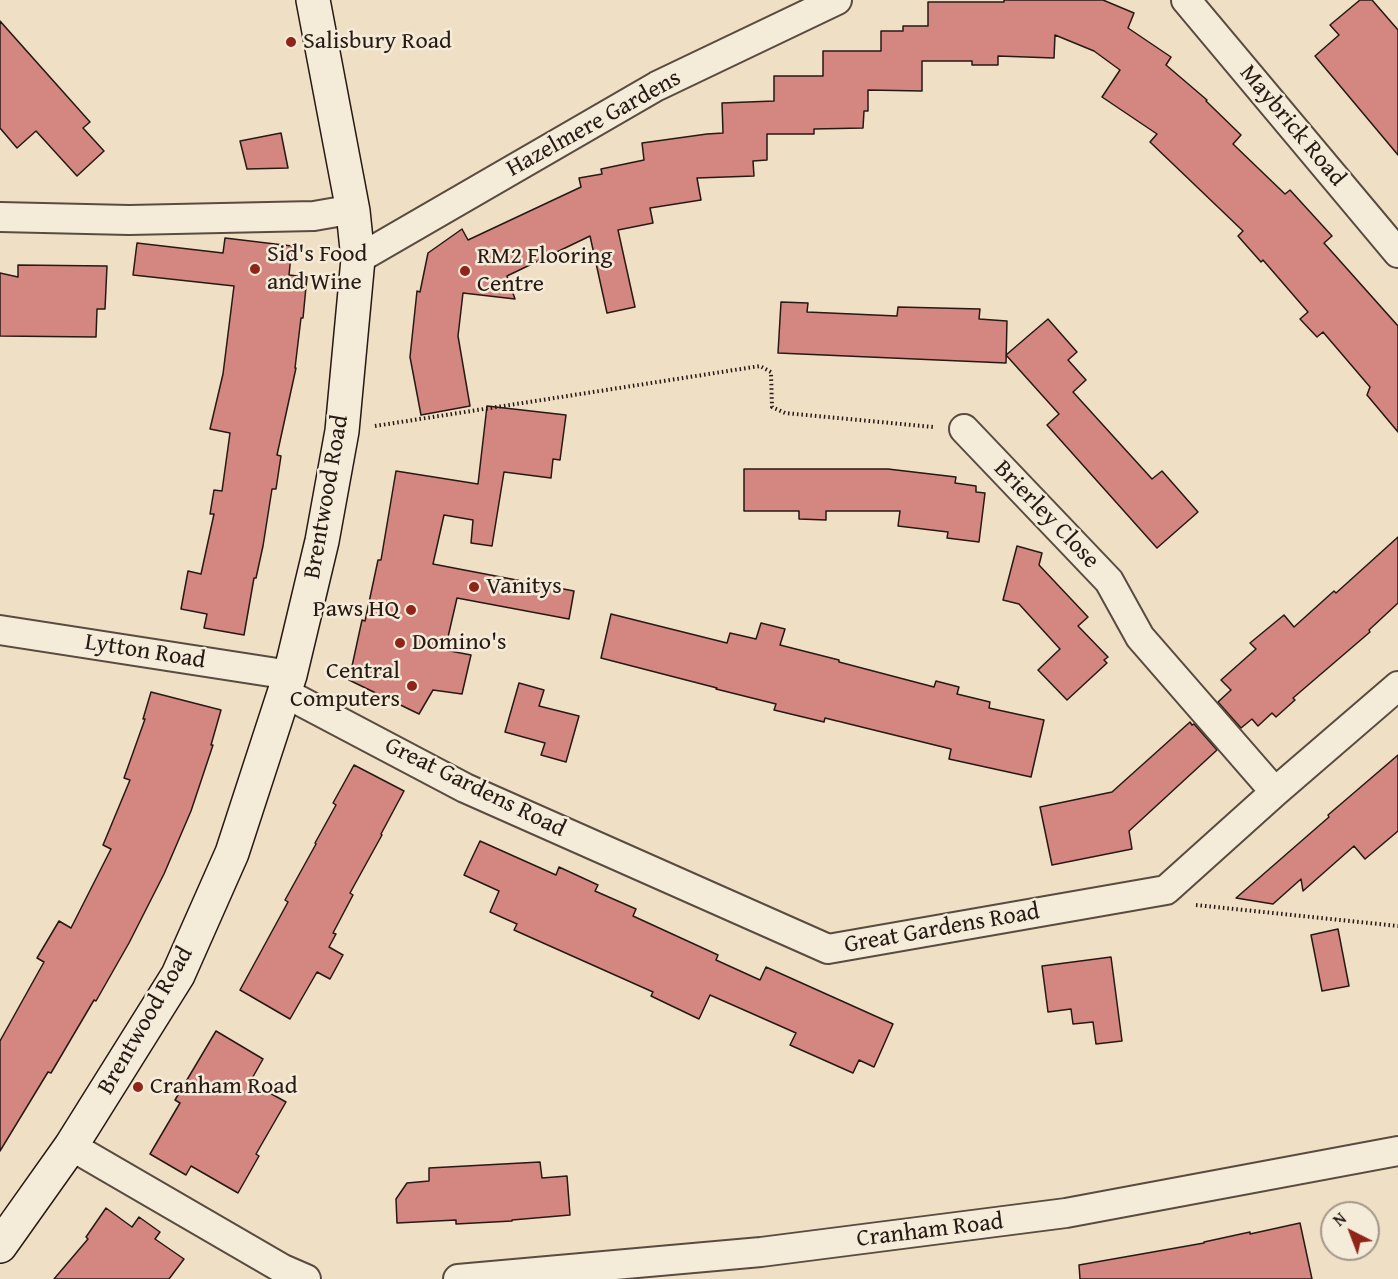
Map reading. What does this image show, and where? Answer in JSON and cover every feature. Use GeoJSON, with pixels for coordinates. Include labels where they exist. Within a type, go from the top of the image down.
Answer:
{"type":"FeatureCollection","features":[{"type":"Feature","properties":{"kind":"street","name":"Brentwood Road"},"geometry":{"type":"LineString","coordinates":[[4,1233],[71,1146],[178,975],[232,853],[288,684],[322,541],[342,431],[358,259],[353,211],[313,0]]}},
{"type":"Feature","properties":{"kind":"street","name":"Hazelmere Gardens"},"geometry":{"type":"LineString","coordinates":[[358,259],[657,86],[837,0]]}},
{"type":"Feature","properties":{"kind":"street","name":"Maybrick Road"},"geometry":{"type":"LineString","coordinates":[[1186,0],[1398,252]]}},
{"type":"Feature","properties":{"kind":"street"},"geometry":{"type":"LineString","coordinates":[[0,217],[141,220],[314,216],[353,211]]}},
{"type":"Feature","properties":{"kind":"street","name":"Brierley Close"},"geometry":{"type":"LineString","coordinates":[[964,429],[1109,581],[1140,637],[1275,792]]}},
{"type":"Feature","properties":{"kind":"street","name":"Lytton Road"},"geometry":{"type":"LineString","coordinates":[[0,630],[288,684]]}},
{"type":"Feature","properties":{"kind":"street","name":"Great Gardens Road"},"geometry":{"type":"LineString","coordinates":[[288,684],[465,788],[828,949],[1166,890]]}},
{"type":"Feature","properties":{"kind":"street"},"geometry":{"type":"LineString","coordinates":[[1166,890],[1398,686]]}},
{"type":"Feature","properties":{"kind":"street"},"geometry":{"type":"LineString","coordinates":[[71,1146],[283,1269],[306,1279]]}},
{"type":"Feature","properties":{"kind":"street","name":"Cranham Road"},"geometry":{"type":"LineString","coordinates":[[458,1279],[761,1252],[1066,1213],[1398,1151]]}},
{"type":"Feature","properties":{"kind":"path"},"geometry":{"type":"LineString","coordinates":[[342,431],[760,366],[771,372],[772,407],[785,413],[964,429]]}},
{"type":"Feature","properties":{"kind":"path"},"geometry":{"type":"LineString","coordinates":[[1166,890],[1198,906],[1398,926]]}},
{"type":"Feature","properties":{"kind":"building"},"geometry":{"type":"Polygon","coordinates":[[[1004,0],[1103,0],[1134,13],[1128,28],[1171,57],[1166,65],[1207,100],[1241,135],[1233,144],[1285,194],[1290,190],[1332,236],[1324,243],[1398,326],[1398,432],[1367,395],[1370,387],[1323,332],[1317,337],[1300,319],[1308,312],[1263,260],[1261,262],[1238,236],[1243,231],[1150,142],[1157,134],[1102,97],[1120,70],[1094,51],[1055,35],[1054,58],[998,56],[998,65],[972,65],[972,61],[922,61],[922,91],[868,90],[868,111],[864,111],[863,128],[814,129],[814,134],[767,134],[767,160],[753,161],[754,176],[697,178],[701,200],[650,208],[653,223],[618,230],[635,307],[607,313],[590,236],[507,276],[515,299],[463,293],[458,336],[470,406],[421,415],[410,357],[417,291],[420,292],[428,253],[462,229],[468,240],[581,187],[579,178],[602,174],[601,169],[644,160],[642,143],[723,133],[722,103],[774,101],[774,76],[823,76],[823,51],[881,51],[881,31],[903,31],[903,26],[928,26],[928,2],[1004,2],[1004,0]]]}},
{"type":"Feature","properties":{"kind":"building"},"geometry":{"type":"Polygon","coordinates":[[[1360,0],[1372,0],[1398,30],[1398,155],[1315,56],[1339,35],[1330,25],[1360,0]]]}},
{"type":"Feature","properties":{"kind":"building"},"geometry":{"type":"Polygon","coordinates":[[[0,21],[90,122],[83,128],[104,151],[77,176],[36,131],[17,148],[0,128],[0,21]]]}},
{"type":"Feature","properties":{"kind":"building"},"geometry":{"type":"Polygon","coordinates":[[[281,133],[288,168],[247,169],[240,141],[281,133]]]}},
{"type":"Feature","properties":{"kind":"building"},"geometry":{"type":"Polygon","coordinates":[[[225,238],[292,246],[289,275],[307,277],[296,368],[277,455],[281,456],[276,489],[272,489],[263,546],[256,578],[254,578],[244,635],[204,628],[207,614],[181,609],[188,571],[201,574],[214,514],[210,514],[214,490],[222,491],[230,433],[210,429],[223,374],[234,286],[133,275],[137,243],[223,253],[225,238]]]}},
{"type":"Feature","properties":{"kind":"building"},"geometry":{"type":"Polygon","coordinates":[[[18,265],[107,266],[105,309],[97,309],[96,337],[0,336],[0,273],[18,277],[18,265]]]}},
{"type":"Feature","properties":{"kind":"building"},"geometry":{"type":"Polygon","coordinates":[[[781,302],[808,303],[807,312],[897,316],[898,307],[980,309],[979,319],[1007,321],[1006,363],[778,353],[781,302]]]}},
{"type":"Feature","properties":{"kind":"building"},"geometry":{"type":"Polygon","coordinates":[[[1048,319],[1077,352],[1068,360],[1086,380],[1073,392],[1152,479],[1162,471],[1198,512],[1157,548],[1047,425],[1059,414],[1006,355],[1048,319]]]}},
{"type":"Feature","properties":{"kind":"building"},"geometry":{"type":"Polygon","coordinates":[[[487,406],[566,415],[560,460],[553,459],[551,478],[504,472],[492,546],[471,543],[473,520],[444,515],[433,564],[574,591],[569,619],[457,598],[445,650],[471,655],[462,694],[433,690],[419,714],[349,680],[362,620],[365,621],[378,560],[381,560],[396,471],[478,484],[487,406]]]}},
{"type":"Feature","properties":{"kind":"building"},"geometry":{"type":"Polygon","coordinates":[[[744,469],[888,469],[956,477],[955,483],[976,486],[976,492],[985,493],[979,542],[947,538],[948,532],[898,526],[900,511],[826,511],[826,520],[799,519],[799,511],[744,511],[744,469]]]}},
{"type":"Feature","properties":{"kind":"building"},"geometry":{"type":"Polygon","coordinates":[[[1398,537],[1398,603],[1369,630],[1370,632],[1293,698],[1295,700],[1276,717],[1272,713],[1258,726],[1252,719],[1241,728],[1218,702],[1231,690],[1221,680],[1256,649],[1250,643],[1284,615],[1294,627],[1398,537]]]}},
{"type":"Feature","properties":{"kind":"building"},"geometry":{"type":"Polygon","coordinates":[[[1017,546],[1042,553],[1039,565],[1088,617],[1078,626],[1108,657],[1104,660],[1107,663],[1067,700],[1038,670],[1060,649],[1019,604],[1003,600],[1017,546]]]}},
{"type":"Feature","properties":{"kind":"building"},"geometry":{"type":"Polygon","coordinates":[[[611,614],[727,643],[730,633],[756,639],[761,623],[785,629],[780,645],[934,687],[936,681],[959,687],[957,694],[990,702],[989,708],[1044,720],[1031,777],[949,759],[951,749],[825,718],[824,722],[774,710],[776,704],[601,658],[611,614]]]}},
{"type":"Feature","properties":{"kind":"building"},"geometry":{"type":"Polygon","coordinates":[[[519,683],[544,690],[539,706],[579,716],[566,762],[541,755],[545,743],[505,732],[519,683]]]}},
{"type":"Feature","properties":{"kind":"building"},"geometry":{"type":"Polygon","coordinates":[[[151,692],[221,710],[211,745],[213,745],[191,811],[164,874],[129,943],[96,1001],[94,1000],[51,1073],[48,1072],[0,1151],[0,1041],[44,962],[37,958],[59,921],[71,928],[111,849],[103,845],[130,780],[124,778],[145,719],[143,719],[151,692]]]}},
{"type":"Feature","properties":{"kind":"building"},"geometry":{"type":"Polygon","coordinates":[[[1190,722],[1217,750],[1129,831],[1132,849],[1052,865],[1040,807],[1112,792],[1190,722]]]}},
{"type":"Feature","properties":{"kind":"building"},"geometry":{"type":"Polygon","coordinates":[[[1398,755],[1398,831],[1365,859],[1354,846],[1303,891],[1301,879],[1273,904],[1236,898],[1329,817],[1328,815],[1398,755]]]}},
{"type":"Feature","properties":{"kind":"building"},"geometry":{"type":"Polygon","coordinates":[[[354,765],[404,791],[350,893],[353,895],[333,933],[336,934],[329,947],[343,955],[330,979],[317,972],[290,1019],[240,990],[288,902],[285,900],[336,805],[333,803],[354,765]]]}},
{"type":"Feature","properties":{"kind":"building"},"geometry":{"type":"Polygon","coordinates":[[[480,841],[556,875],[559,867],[598,885],[595,891],[636,909],[633,916],[718,955],[716,960],[760,980],[766,967],[893,1024],[874,1067],[859,1060],[853,1073],[790,1045],[796,1033],[710,995],[699,1019],[651,996],[653,992],[514,930],[517,924],[490,912],[499,891],[464,875],[480,841]]]}},
{"type":"Feature","properties":{"kind":"building"},"geometry":{"type":"Polygon","coordinates":[[[1338,929],[1349,986],[1322,991],[1311,935],[1338,929]]]}},
{"type":"Feature","properties":{"kind":"building"},"geometry":{"type":"Polygon","coordinates":[[[1111,957],[1122,1041],[1096,1044],[1093,1022],[1073,1024],[1071,1009],[1048,1012],[1042,966],[1111,957]]]}},
{"type":"Feature","properties":{"kind":"building"},"geometry":{"type":"Polygon","coordinates":[[[216,1031],[263,1059],[250,1082],[286,1102],[256,1154],[259,1156],[238,1193],[191,1166],[186,1175],[150,1154],[180,1103],[175,1100],[216,1031]]]}},
{"type":"Feature","properties":{"kind":"building"},"geometry":{"type":"Polygon","coordinates":[[[540,1162],[542,1178],[567,1176],[570,1215],[456,1224],[456,1220],[397,1223],[396,1199],[407,1183],[429,1181],[429,1168],[540,1162]]]}},
{"type":"Feature","properties":{"kind":"building"},"geometry":{"type":"Polygon","coordinates":[[[106,1208],[132,1227],[139,1217],[160,1232],[155,1239],[184,1259],[169,1279],[54,1279],[88,1239],[86,1237],[106,1208]]]}},
{"type":"Feature","properties":{"kind":"building"},"geometry":{"type":"Polygon","coordinates":[[[1300,1223],[1312,1279],[1080,1279],[1079,1265],[1300,1223]]]}},
{"type":"Feature","properties":{"kind":"place","name":"Salisbury Road"},"geometry":{"type":"Point","coordinates":[291,42]}},
{"type":"Feature","properties":{"kind":"place","name":"Sid's Food and Wine"},"geometry":{"type":"Point","coordinates":[255,269]}},
{"type":"Feature","properties":{"kind":"place","name":"RM2 Flooring Centre"},"geometry":{"type":"Point","coordinates":[465,271]}},
{"type":"Feature","properties":{"kind":"place","name":"Vanitys"},"geometry":{"type":"Point","coordinates":[474,587]}},
{"type":"Feature","properties":{"kind":"place","name":"Paws HQ"},"geometry":{"type":"Point","coordinates":[411,610]}},
{"type":"Feature","properties":{"kind":"place","name":"Domino's"},"geometry":{"type":"Point","coordinates":[400,643]}},
{"type":"Feature","properties":{"kind":"place","name":"Central Computers"},"geometry":{"type":"Point","coordinates":[412,686]}},
{"type":"Feature","properties":{"kind":"place","name":"Cranham Road"},"geometry":{"type":"Point","coordinates":[138,1087]}}]}
